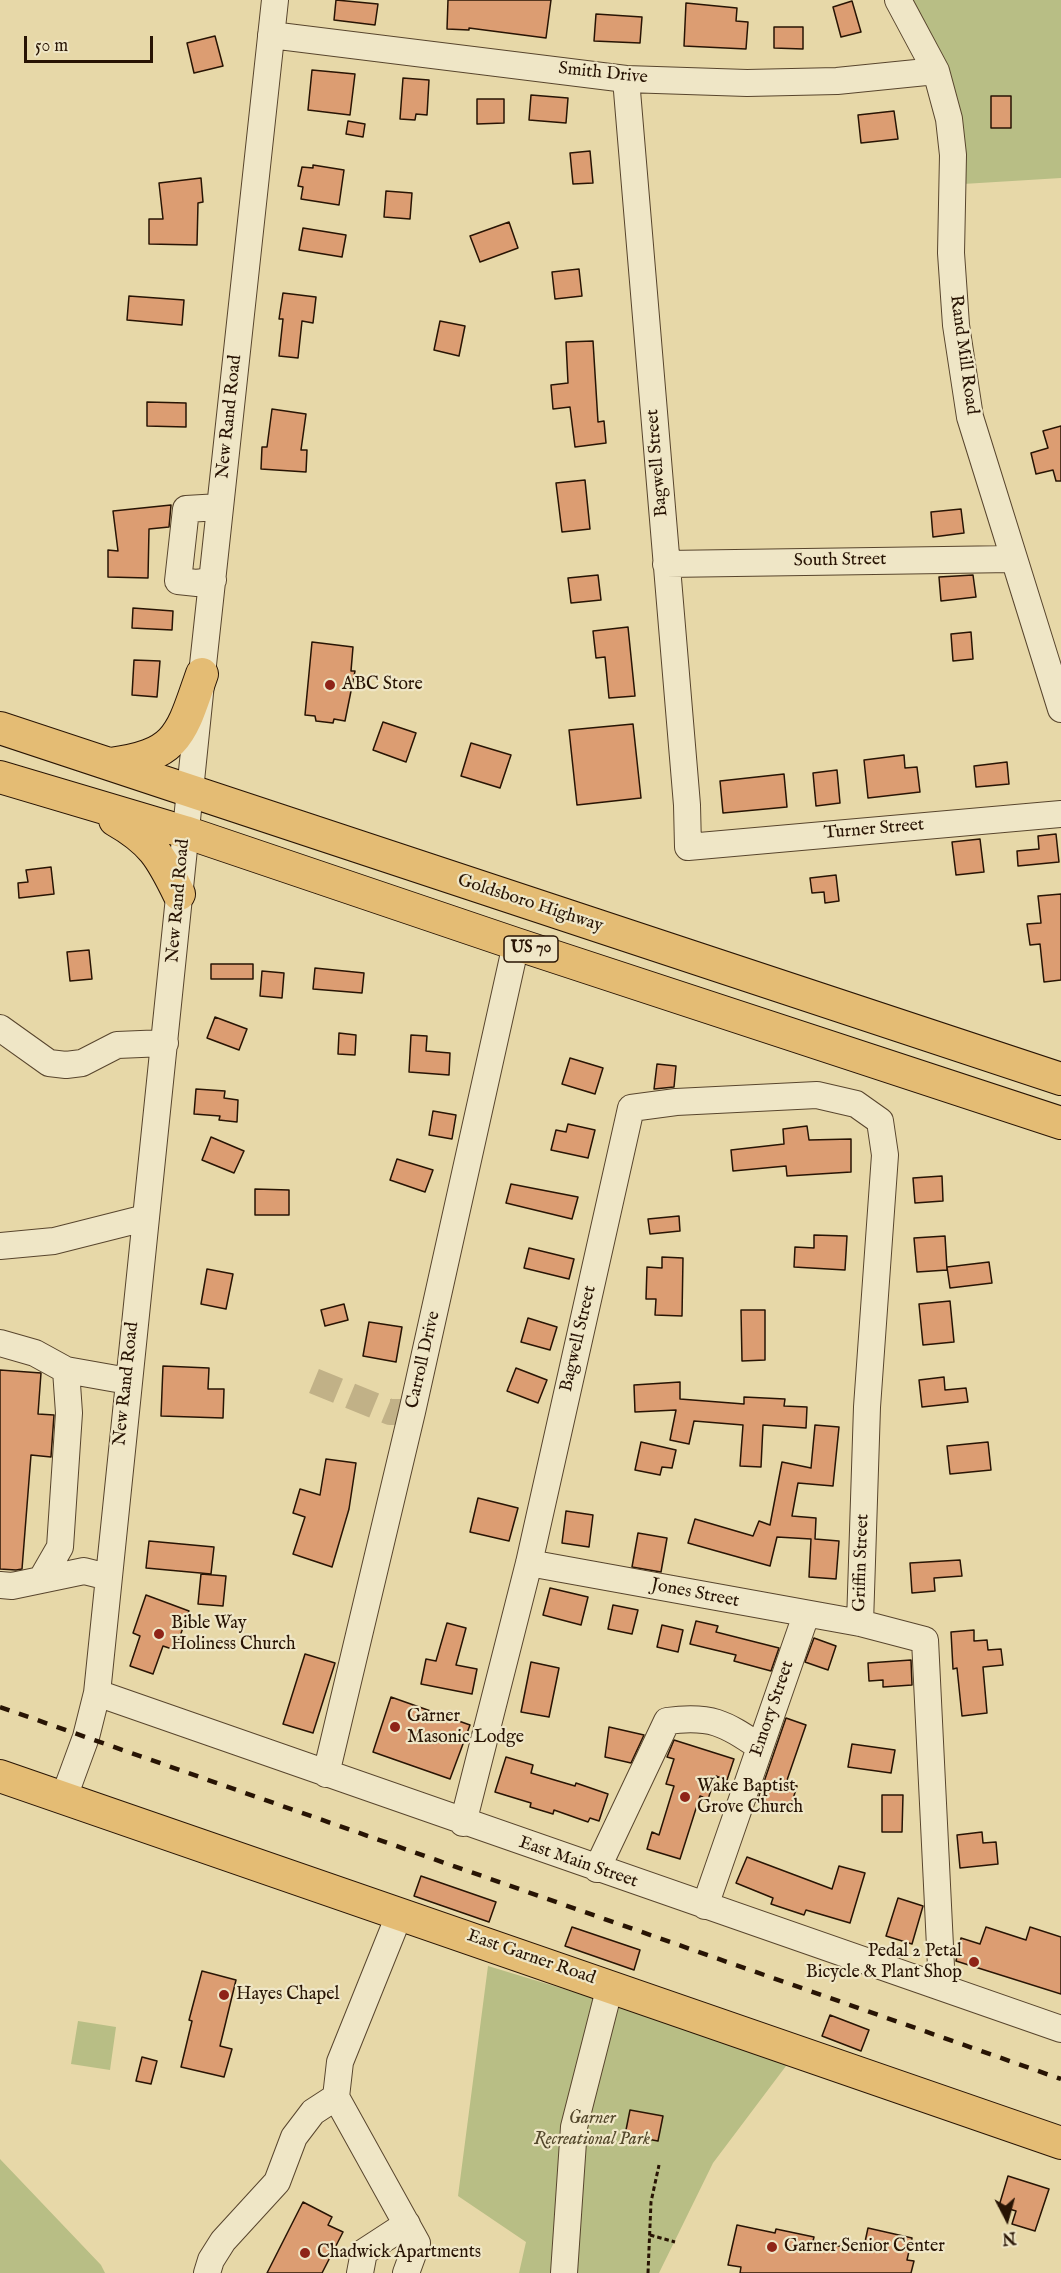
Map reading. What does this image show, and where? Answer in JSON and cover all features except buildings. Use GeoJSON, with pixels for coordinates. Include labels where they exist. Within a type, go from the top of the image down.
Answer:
{"type":"FeatureCollection","features":[{"type":"Feature","properties":{"kind":"main road"},"geometry":{"type":"LineString","coordinates":[[110,765],[144,758],[168,746],[189,712],[202,674]]}},
{"type":"Feature","properties":{"kind":"main road","name":"Goldsboro Highway"},"geometry":{"type":"LineString","coordinates":[[0,728],[750,974],[1061,1079]]}},
{"type":"Feature","properties":{"kind":"main road","name":"US 70"},"geometry":{"type":"LineString","coordinates":[[0,777],[185,832],[516,944],[1061,1123]]}},
{"type":"Feature","properties":{"kind":"main road"},"geometry":{"type":"LineString","coordinates":[[83,801],[143,837],[162,858],[179,894]]}},
{"type":"Feature","properties":{"kind":"main road","name":"East Garner Road"},"geometry":{"type":"LineString","coordinates":[[0,1776],[1061,2143]]}},
{"type":"Feature","properties":{"kind":"street","name":"New Rand Road"},"geometry":{"type":"LineString","coordinates":[[64,1797],[86,1737],[97,1693],[96,1574],[127,1389],[275,0]]}},
{"type":"Feature","properties":{"kind":"street","name":"Rand Mill Road"},"geometry":{"type":"LineString","coordinates":[[898,0],[936,71],[949,118],[953,155],[951,253],[956,326],[970,417],[1061,709]]}},
{"type":"Feature","properties":{"kind":"street","name":"Smith Drive"},"geometry":{"type":"LineString","coordinates":[[271,35],[626,79],[747,83],[826,81],[936,71]]}},
{"type":"Feature","properties":{"kind":"street","name":"Bagwell Street"},"geometry":{"type":"LineString","coordinates":[[626,79],[687,806],[688,847]]}},
{"type":"Feature","properties":{"kind":"street"},"geometry":{"type":"LineString","coordinates":[[213,580],[206,579],[197,583],[178,581],[186,509],[220,507]]}},
{"type":"Feature","properties":{"kind":"street"},"geometry":{"type":"LineString","coordinates":[[182,539],[217,542]]}},
{"type":"Feature","properties":{"kind":"street","name":"South Street"},"geometry":{"type":"LineString","coordinates":[[666,564],[1013,559]]}},
{"type":"Feature","properties":{"kind":"street","name":"Turner Street"},"geometry":{"type":"LineString","coordinates":[[688,847],[1061,814]]}},
{"type":"Feature","properties":{"kind":"street","name":"Carroll Drive"},"geometry":{"type":"LineString","coordinates":[[326,1774],[415,1400],[516,944]]}},
{"type":"Feature","properties":{"kind":"street"},"geometry":{"type":"LineString","coordinates":[[0,1028],[49,1063],[66,1065],[82,1064],[117,1045],[165,1043]]}},
{"type":"Feature","properties":{"kind":"street","name":"Bagwell Street"},"geometry":{"type":"LineString","coordinates":[[464,1823],[529,1563],[631,1108],[676,1102],[817,1095],[856,1104],[880,1121],[881,1126]]}},
{"type":"Feature","properties":{"kind":"street","name":"Griffin Street"},"geometry":{"type":"LineString","coordinates":[[881,1126],[885,1155],[867,1407],[860,1623],[925,1640],[942,1987]]}},
{"type":"Feature","properties":{"kind":"street"},"geometry":{"type":"LineString","coordinates":[[0,1246],[54,1241],[145,1218]]}},
{"type":"Feature","properties":{"kind":"street"},"geometry":{"type":"LineString","coordinates":[[0,1343],[34,1353],[66,1370],[127,1389]]}},
{"type":"Feature","properties":{"kind":"street"},"geometry":{"type":"LineString","coordinates":[[41,1580],[60,1547],[69,1413],[66,1370]]}},
{"type":"Feature","properties":{"kind":"street"},"geometry":{"type":"LineString","coordinates":[[60,1547],[96,1574]]}},
{"type":"Feature","properties":{"kind":"street","name":"Jones Street"},"geometry":{"type":"LineString","coordinates":[[529,1563],[860,1623]]}},
{"type":"Feature","properties":{"kind":"street"},"geometry":{"type":"LineString","coordinates":[[0,1585],[12,1586],[41,1580],[96,1574]]}},
{"type":"Feature","properties":{"kind":"street","name":"Emory Street"},"geometry":{"type":"LineString","coordinates":[[705,1906],[806,1615]]}},
{"type":"Feature","properties":{"kind":"street","name":"East Main Street"},"geometry":{"type":"LineString","coordinates":[[97,1693],[464,1823],[1061,2029]]}},
{"type":"Feature","properties":{"kind":"street"},"geometry":{"type":"LineString","coordinates":[[597,1869],[667,1721],[696,1718],[729,1727],[760,1747]]}},
{"type":"Feature","properties":{"kind":"street"},"geometry":{"type":"LineString","coordinates":[[400,1913],[340,2062],[336,2097],[417,2243],[406,2273]]}},
{"type":"Feature","properties":{"kind":"street"},"geometry":{"type":"LineString","coordinates":[[564,2273],[574,2127],[610,1986]]}},
{"type":"Feature","properties":{"kind":"street"},"geometry":{"type":"LineString","coordinates":[[207,2273],[211,2259],[223,2241],[277,2182],[294,2137],[313,2112],[336,2097]]}},
{"type":"Feature","properties":{"kind":"street"},"geometry":{"type":"LineString","coordinates":[[360,2273],[364,2252],[407,2224]]}},
{"type":"Feature","properties":{"kind":"path"},"geometry":{"type":"LineString","coordinates":[[648,2273],[651,2202],[659,2165]]}},
{"type":"Feature","properties":{"kind":"path"},"geometry":{"type":"LineString","coordinates":[[650,2235],[675,2242]]}},
{"type":"Feature","properties":{"kind":"green space"},"geometry":{"type":"Polygon","coordinates":[[[912,0],[1061,0],[1061,178],[963,184],[958,99],[912,0]]]}},
{"type":"Feature","properties":{"kind":"green space","name":"Garner Recreational Park"},"geometry":{"type":"Polygon","coordinates":[[[488,1966],[792,2058],[713,2163],[659,2273],[519,2273],[526,2242],[458,2196],[488,1966]]]}},
{"type":"Feature","properties":{"kind":"green space"},"geometry":{"type":"Polygon","coordinates":[[[78,2021],[116,2027],[110,2070],[71,2064],[78,2021]]]}},
{"type":"Feature","properties":{"kind":"green space"},"geometry":{"type":"Polygon","coordinates":[[[0,2159],[101,2265],[105,2273],[0,2273],[0,2159]]]}},
{"type":"Feature","properties":{"kind":"tunnel"},"geometry":{"type":"LineString","coordinates":[[314,1381],[390,1412],[412,1412]]}},
{"type":"Feature","properties":{"kind":"railway"},"geometry":{"type":"LineString","coordinates":[[0,1707],[1061,2079]]}},
{"type":"Feature","properties":{"kind":"place","name":"ABC Store"},"geometry":{"type":"Point","coordinates":[330,685]}},
{"type":"Feature","properties":{"kind":"place","name":"Bible Way Holiness Church"},"geometry":{"type":"Point","coordinates":[159,1634]}},
{"type":"Feature","properties":{"kind":"place","name":"Garner Masonic Lodge"},"geometry":{"type":"Point","coordinates":[395,1727]}},
{"type":"Feature","properties":{"kind":"place","name":"Wake Baptist Grove Church"},"geometry":{"type":"Point","coordinates":[685,1797]}},
{"type":"Feature","properties":{"kind":"place","name":"Pedal 2 Petal Bicycle & Plant Shop"},"geometry":{"type":"Point","coordinates":[974,1962]}},
{"type":"Feature","properties":{"kind":"place","name":"Hayes Chapel"},"geometry":{"type":"Point","coordinates":[224,1995]}},
{"type":"Feature","properties":{"kind":"place","name":"Garner Senior Center"},"geometry":{"type":"Point","coordinates":[772,2247]}},
{"type":"Feature","properties":{"kind":"place","name":"Chadwick Apartments"},"geometry":{"type":"Point","coordinates":[305,2253]}}]}
